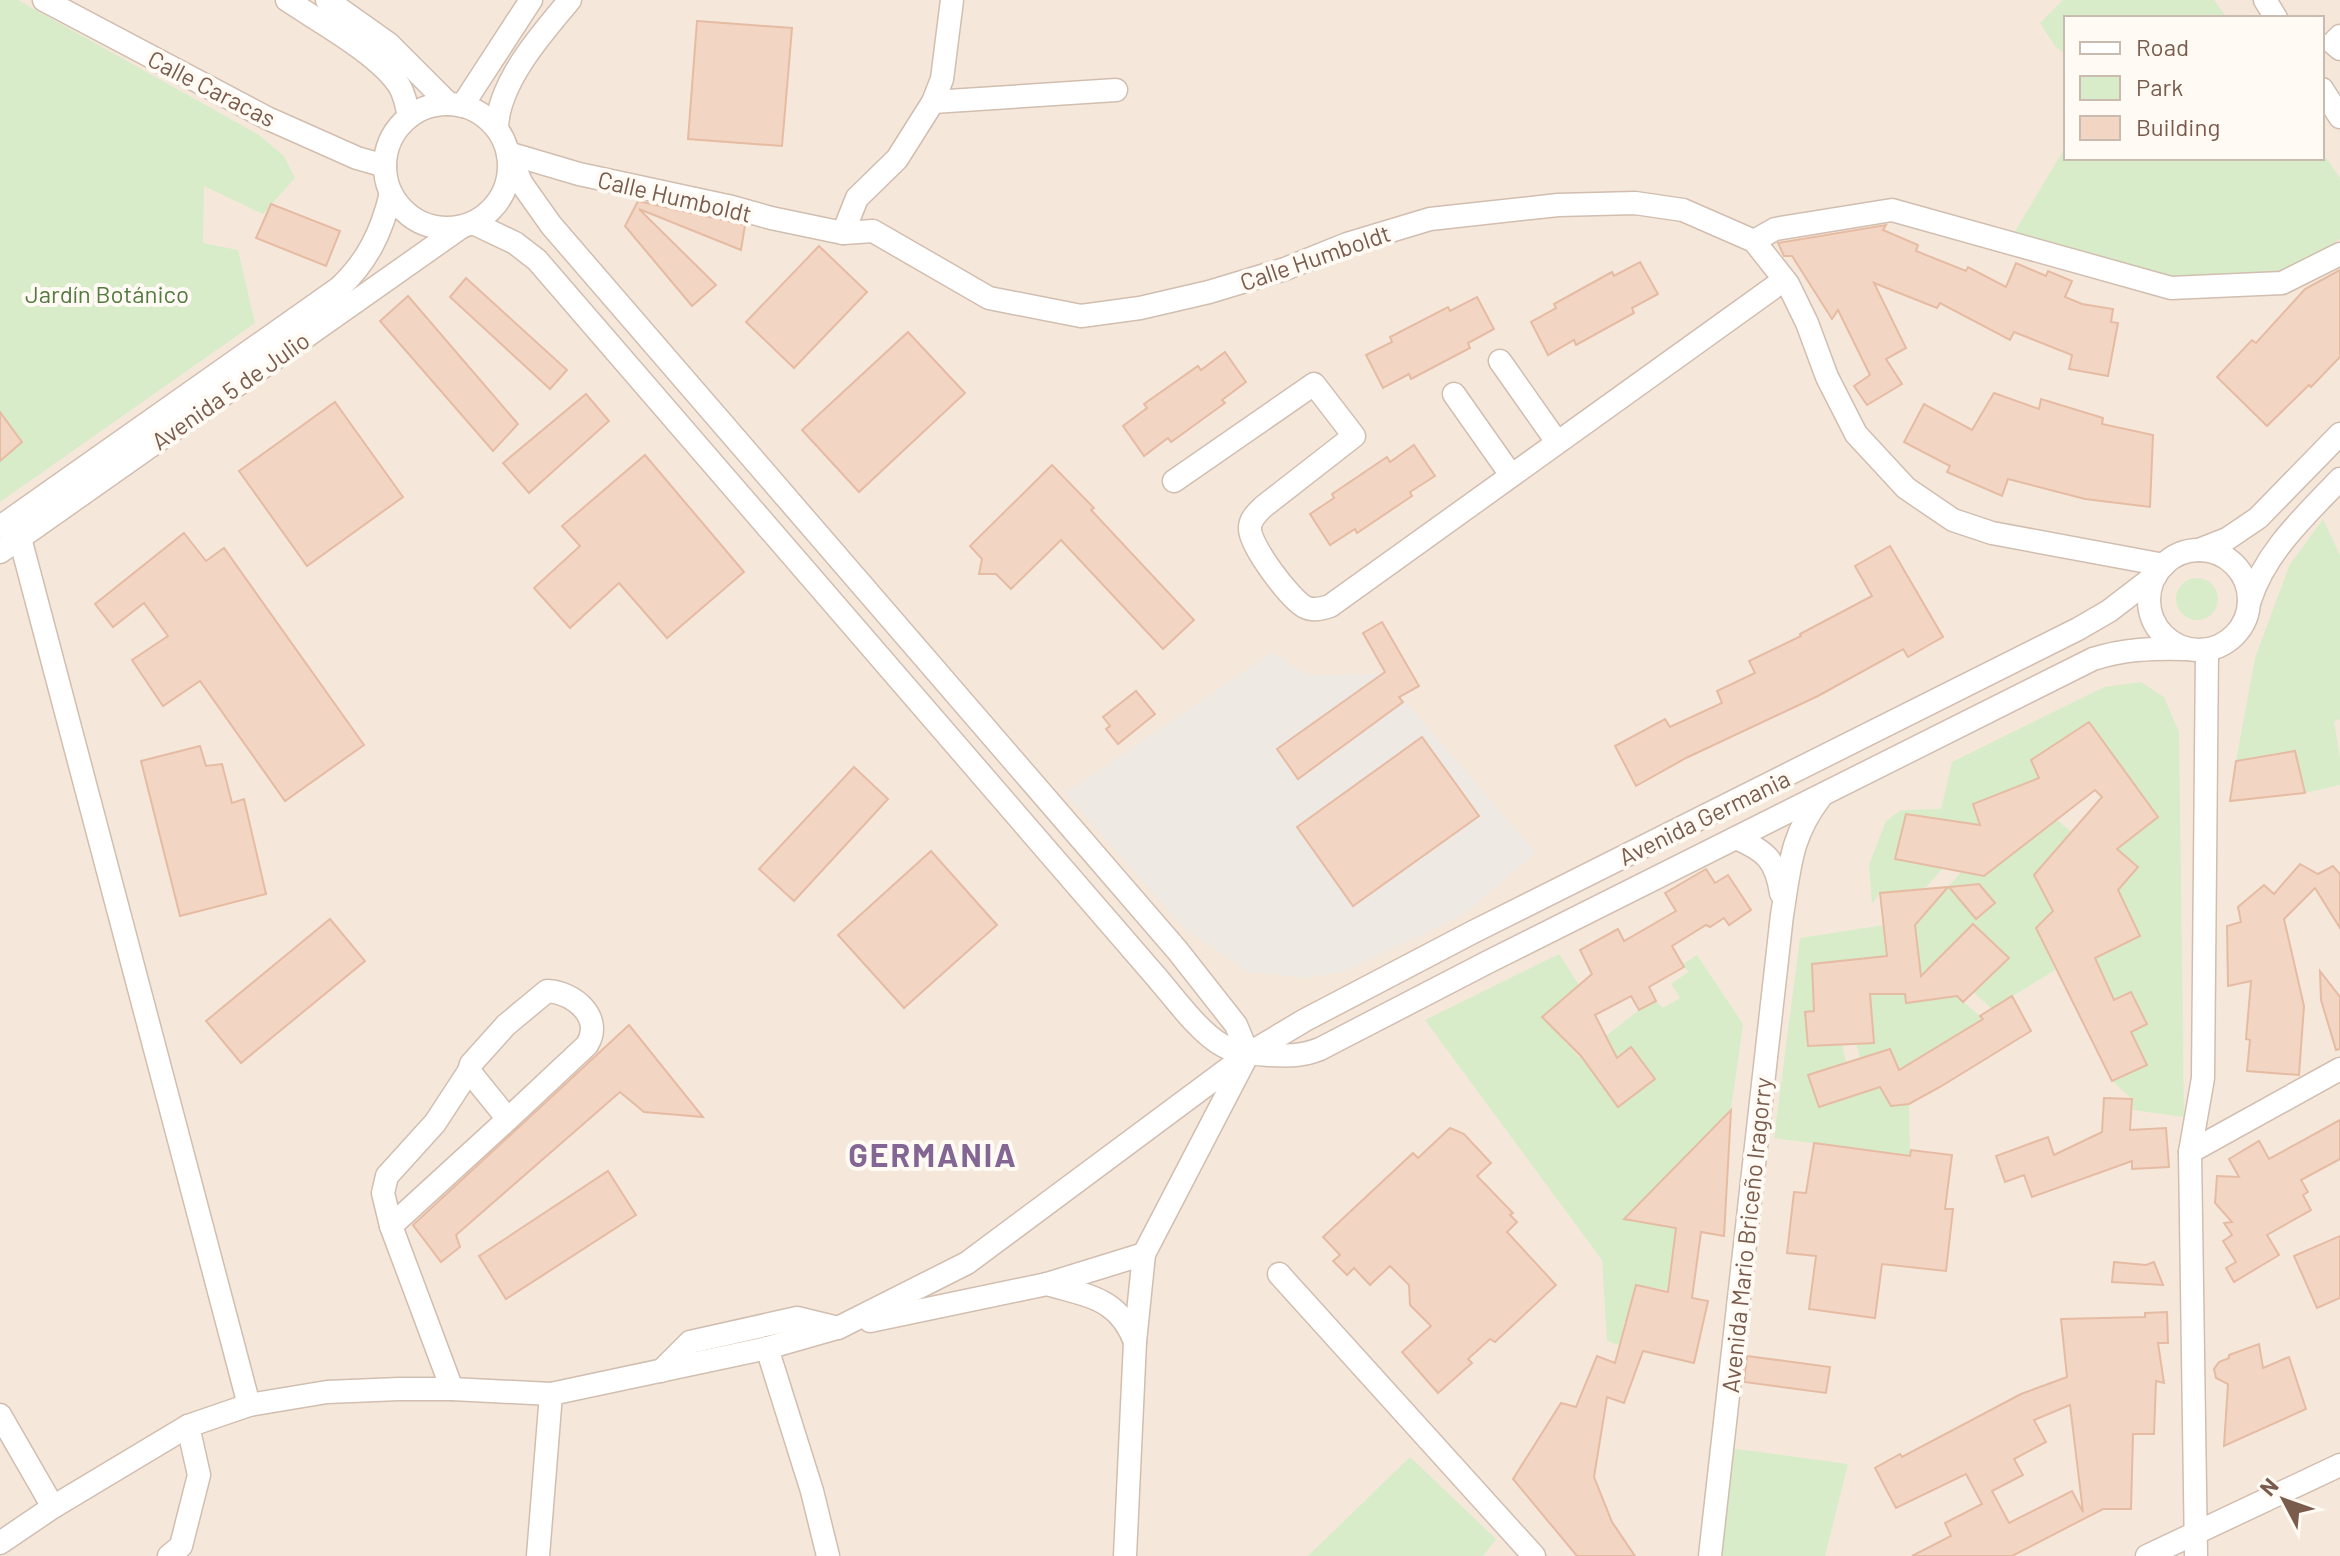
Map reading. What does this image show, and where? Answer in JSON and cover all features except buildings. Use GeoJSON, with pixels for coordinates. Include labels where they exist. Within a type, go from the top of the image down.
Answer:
{"type":"FeatureCollection","features":[{"type":"Feature","properties":{"kind":"street","name":"Calle Caracas"},"geometry":{"type":"LineString","coordinates":[[44,0],[267,118],[357,158],[385,166]]}},
{"type":"Feature","properties":{"kind":"street"},"geometry":{"type":"LineString","coordinates":[[287,0],[385,70],[399,87],[409,117]]}},
{"type":"Feature","properties":{"kind":"street"},"geometry":{"type":"LineString","coordinates":[[327,0],[389,44],[456,105]]}},
{"type":"Feature","properties":{"kind":"street"},"geometry":{"type":"LineString","coordinates":[[456,105],[531,0]]}},
{"type":"Feature","properties":{"kind":"street"},"geometry":{"type":"LineString","coordinates":[[497,128],[499,106],[511,80],[570,0]]}},
{"type":"Feature","properties":{"kind":"street"},"geometry":{"type":"LineString","coordinates":[[843,233],[857,198],[897,159],[933,102],[942,79],[952,0]]}},
{"type":"Feature","properties":{"kind":"street"},"geometry":{"type":"LineString","coordinates":[[2340,36],[2333,43],[2340,49]]}},
{"type":"Feature","properties":{"kind":"street"},"geometry":{"type":"LineString","coordinates":[[933,102],[1116,90]]}},
{"type":"Feature","properties":{"kind":"street"},"geometry":{"type":"LineString","coordinates":[[2324,92],[2339,114]]}},
{"type":"Feature","properties":{"kind":"street"},"geometry":{"type":"LineString","coordinates":[[508,153],[508,181],[495,206],[466,225],[446,229],[419,222],[398,205],[391,193],[385,166],[392,138],[409,117],[435,105],[456,105],[475,110],[497,128],[522,184],[551,225],[1177,950],[1236,1025],[1248,1054],[1144,1254],[1135,1342],[1125,1556]]}},
{"type":"Feature","properties":{"kind":"street","name":"Calle Humboldt"},"geometry":{"type":"LineString","coordinates":[[508,153],[579,174],[843,233],[873,231],[989,298],[1081,316],[1140,308],[1209,292],[1430,219],[1558,205],[1635,203],[1683,210],[1754,241],[1784,280],[1807,323],[1827,377],[1856,434],[1906,488],[1953,520],[1992,533],[2160,570]]}},
{"type":"Feature","properties":{"kind":"street","name":"Avenida 5 de Julio"},"geometry":{"type":"LineString","coordinates":[[0,527],[339,288],[364,261],[375,242],[391,193]]}},
{"type":"Feature","properties":{"kind":"street"},"geometry":{"type":"LineString","coordinates":[[1754,241],[1775,229],[1892,210],[2171,288],[2282,283],[2340,254]]}},
{"type":"Feature","properties":{"kind":"street"},"geometry":{"type":"LineString","coordinates":[[466,225],[515,243],[537,260],[1152,972],[1217,1042],[1248,1054]]}},
{"type":"Feature","properties":{"kind":"street","name":"Avenida 5 de Julio"},"geometry":{"type":"LineString","coordinates":[[0,552],[466,225]]}},
{"type":"Feature","properties":{"kind":"street"},"geometry":{"type":"LineString","coordinates":[[1174,481],[1314,384],[1354,436],[1263,507],[1251,521],[1249,530],[1253,543],[1301,605],[1315,609],[1330,606],[1784,280]]}},
{"type":"Feature","properties":{"kind":"street"},"geometry":{"type":"LineString","coordinates":[[1500,361],[1557,442]]}},
{"type":"Feature","properties":{"kind":"street"},"geometry":{"type":"LineString","coordinates":[[1454,394],[1511,475]]}},
{"type":"Feature","properties":{"kind":"street"},"geometry":{"type":"LineString","coordinates":[[2340,434],[2258,518],[2227,539],[2174,556],[2160,570],[2149,600],[2151,613],[2163,636],[2197,649],[2224,644],[2235,636],[2243,625],[2261,572],[2274,552],[2340,479]]}},
{"type":"Feature","properties":{"kind":"street"},"geometry":{"type":"LineString","coordinates":[[20,538],[249,1405]]}},
{"type":"Feature","properties":{"kind":"street"},"geometry":{"type":"LineString","coordinates":[[2199,550],[2225,556],[2235,565],[2243,575],[2250,600]]}},
{"type":"Feature","properties":{"kind":"street","name":"Avenida Germania"},"geometry":{"type":"LineString","coordinates":[[838,1328],[967,1263],[1248,1054],[1305,1020],[1473,932],[2078,629],[2109,611],[2160,570]]}},
{"type":"Feature","properties":{"kind":"street","name":"Avenida Germania"},"geometry":{"type":"LineString","coordinates":[[1248,1054],[1300,1057],[1320,1049],[2093,659],[2134,649],[2197,649]]}},
{"type":"Feature","properties":{"kind":"street"},"geometry":{"type":"LineString","coordinates":[[2196,1545],[2190,1152],[2203,1078],[2197,649]]}},
{"type":"Feature","properties":{"kind":"street","name":"Avenida Mario Briceño Iragorry"},"geometry":{"type":"LineString","coordinates":[[1710,1556],[1782,915],[1793,846],[1804,818],[1822,795]]}},
{"type":"Feature","properties":{"kind":"street","name":"Avenida Mario Briceño Iragorry"},"geometry":{"type":"LineString","coordinates":[[1736,838],[1757,847],[1770,860],[1778,875],[1782,915]]}},
{"type":"Feature","properties":{"kind":"street"},"geometry":{"type":"LineString","coordinates":[[391,1226],[587,1045],[593,1028],[589,1015],[570,995],[547,991],[506,1025],[471,1064],[435,1123],[387,1176],[383,1193],[391,1226],[452,1389]]}},
{"type":"Feature","properties":{"kind":"street"},"geometry":{"type":"LineString","coordinates":[[2190,1152],[2340,1069]]}},
{"type":"Feature","properties":{"kind":"street"},"geometry":{"type":"LineString","coordinates":[[469,1071],[508,1119]]}},
{"type":"Feature","properties":{"kind":"street"},"geometry":{"type":"LineString","coordinates":[[0,1543],[53,1507],[188,1426],[249,1405],[327,1392],[452,1389],[551,1394],[1047,1284],[1144,1254]]}},
{"type":"Feature","properties":{"kind":"street"},"geometry":{"type":"LineString","coordinates":[[1279,1274],[1530,1555]]}},
{"type":"Feature","properties":{"kind":"street"},"geometry":{"type":"LineString","coordinates":[[1047,1284],[1113,1307],[1129,1325],[1135,1342]]}},
{"type":"Feature","properties":{"kind":"street"},"geometry":{"type":"LineString","coordinates":[[661,1371],[690,1342],[797,1318],[838,1328]]}},
{"type":"Feature","properties":{"kind":"street"},"geometry":{"type":"LineString","coordinates":[[767,1348],[812,1491],[828,1556]]}},
{"type":"Feature","properties":{"kind":"street"},"geometry":{"type":"LineString","coordinates":[[538,1556],[551,1394]]}},
{"type":"Feature","properties":{"kind":"street"},"geometry":{"type":"LineString","coordinates":[[0,1415],[53,1507]]}},
{"type":"Feature","properties":{"kind":"street"},"geometry":{"type":"LineString","coordinates":[[169,1556],[181,1546],[199,1475],[188,1426]]}},
{"type":"Feature","properties":{"kind":"street"},"geometry":{"type":"LineString","coordinates":[[2147,1556],[2196,1545],[2340,1465]]}},
{"type":"Feature","properties":{"kind":"shaded area"},"geometry":{"type":"Polygon","coordinates":[[[0,0],[2340,0],[2340,1556],[0,1556],[0,0]]]}},
{"type":"Feature","properties":{"kind":"shaded area"},"geometry":{"type":"Polygon","coordinates":[[[1273,652],[1307,675],[1382,674],[1536,853],[1465,914],[1344,972],[1305,978],[1248,972],[1184,928],[1065,793],[1273,652]]]}},
{"type":"Feature","properties":{"kind":"green space","name":"Jardín Botánico"},"geometry":{"type":"Polygon","coordinates":[[[0,0],[18,0],[259,135],[284,156],[295,178],[263,214],[204,186],[203,243],[238,250],[255,323],[0,502],[0,0]]]}},
{"type":"Feature","properties":{"kind":"green space"},"geometry":{"type":"Polygon","coordinates":[[[2063,0],[2214,0],[2226,16],[2064,16],[2064,53],[2055,46],[2040,23],[2063,0]]]}},
{"type":"Feature","properties":{"kind":"green space"},"geometry":{"type":"Polygon","coordinates":[[[2064,149],[2064,160],[2324,160],[2324,155],[2340,178],[2340,239],[2268,284],[2171,288],[2008,243],[2064,149]]]}},
{"type":"Feature","properties":{"kind":"green space"},"geometry":{"type":"Polygon","coordinates":[[[2323,519],[2340,555],[2340,719],[2334,722],[2340,758],[2340,785],[2305,793],[2295,751],[2236,761],[2255,658],[2290,564],[2323,519]]]}},
{"type":"Feature","properties":{"kind":"green space"},"geometry":{"type":"Polygon","coordinates":[[[2197,578],[2212,584],[2218,599],[2212,614],[2197,620],[2182,614],[2176,599],[2182,584],[2197,578]]]}},
{"type":"Feature","properties":{"kind":"green space"},"geometry":{"type":"Polygon","coordinates":[[[2141,682],[2164,697],[2179,732],[2184,1117],[2133,1110],[2132,1099],[2112,1081],[2147,1065],[2131,1032],[2147,1023],[2131,993],[2114,1000],[2095,958],[2140,936],[2124,903],[2061,936],[2138,867],[2117,849],[2157,817],[2089,723],[2031,760],[2048,798],[1973,805],[1984,839],[1998,864],[2057,820],[2097,853],[2053,911],[2036,928],[2055,970],[1992,1009],[1973,992],[2008,958],[1973,924],[1937,960],[1923,987],[1915,925],[1962,871],[1943,868],[1912,903],[1910,890],[1880,893],[1872,904],[1869,865],[1886,821],[1901,810],[1941,809],[1952,762],[2104,687],[2141,682]]]}},
{"type":"Feature","properties":{"kind":"green space"},"geometry":{"type":"Polygon","coordinates":[[[1884,925],[1887,956],[1812,964],[1814,998],[1849,1008],[1805,1012],[1808,1046],[1842,1044],[1846,1062],[1808,1075],[1819,1107],[1880,1087],[1891,1106],[1909,1104],[1910,1156],[1774,1138],[1800,938],[1884,925]]]}},
{"type":"Feature","properties":{"kind":"green space"},"geometry":{"type":"Polygon","coordinates":[[[1559,954],[1579,985],[1542,1017],[1579,1057],[1639,1010],[1656,1001],[1663,1008],[1680,998],[1671,984],[1688,972],[1683,964],[1697,955],[1743,1024],[1731,1110],[1625,1218],[1677,1228],[1668,1290],[1636,1285],[1630,1309],[1636,1324],[1624,1322],[1622,1346],[1607,1341],[1602,1260],[1425,1020],[1559,954]]]}},
{"type":"Feature","properties":{"kind":"green space"},"geometry":{"type":"Polygon","coordinates":[[[1905,991],[1906,1003],[1957,996],[1983,1019],[1921,1056],[1902,1078],[1891,1049],[1860,1058],[1856,1043],[1863,994],[1905,991]]]}},
{"type":"Feature","properties":{"kind":"green space"},"geometry":{"type":"Polygon","coordinates":[[[1722,1447],[1848,1464],[1825,1556],[1711,1556],[1722,1447]]]}},
{"type":"Feature","properties":{"kind":"green space"},"geometry":{"type":"Polygon","coordinates":[[[1410,1457],[1496,1539],[1483,1556],[1308,1556],[1410,1457]]]}},
{"type":"Feature","properties":{"kind":"district","name":"GERMANIA"},"geometry":{"type":"Point","coordinates":[933,1154]}}]}
